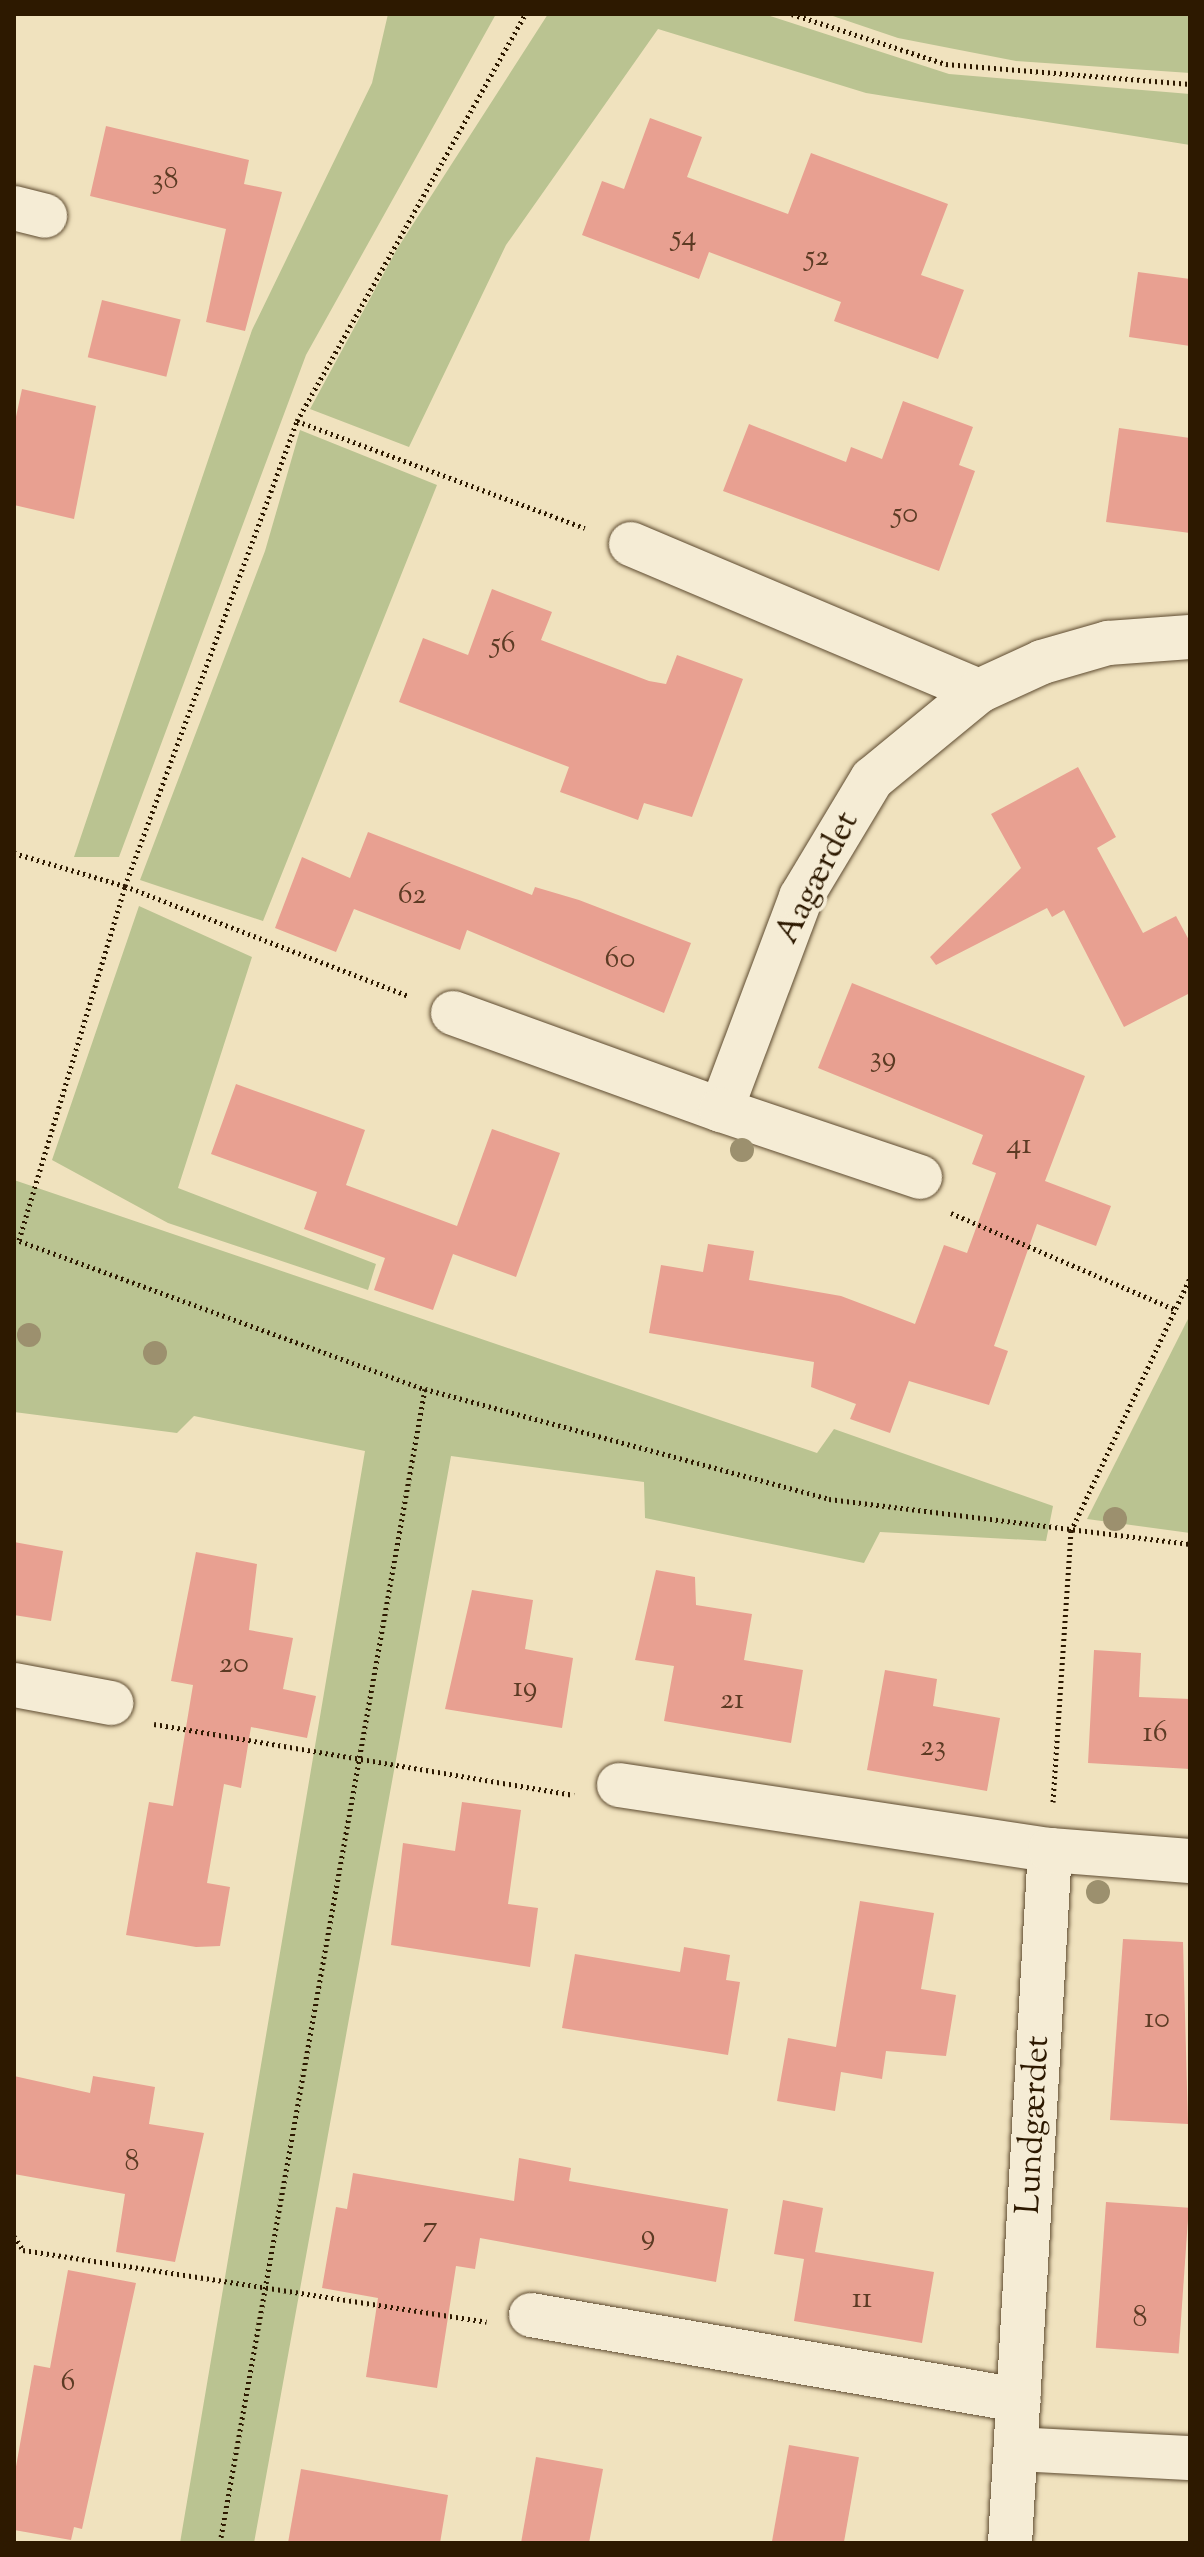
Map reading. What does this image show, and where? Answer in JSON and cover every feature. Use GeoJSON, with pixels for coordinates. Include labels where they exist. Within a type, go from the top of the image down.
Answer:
{"type":"FeatureCollection","features":[{"type":"Feature","properties":{"kind":"street"},"geometry":{"type":"LineString","coordinates":[[631,544],[979,691]]}},
{"type":"Feature","properties":{"kind":"street","name":"Aagærdet"},"geometry":{"type":"LineString","coordinates":[[721,1110],[801,897],[832,835],[872,779],[979,691],[1108,643],[1190,637]]}},
{"type":"Feature","properties":{"kind":"street"},"geometry":{"type":"LineString","coordinates":[[453,1013],[721,1110],[920,1177]]}},
{"type":"Feature","properties":{"kind":"street"},"geometry":{"type":"LineString","coordinates":[[14,1685],[111,1703]]}},
{"type":"Feature","properties":{"kind":"street"},"geometry":{"type":"LineString","coordinates":[[619,1785],[1050,1850],[1190,1861]]}},
{"type":"Feature","properties":{"kind":"street","name":"Lundgærdet"},"geometry":{"type":"LineString","coordinates":[[1010,2543],[1050,1850]]}},
{"type":"Feature","properties":{"kind":"street"},"geometry":{"type":"LineString","coordinates":[[531,2315],[1019,2400]]}},
{"type":"Feature","properties":{"kind":"street"},"geometry":{"type":"LineString","coordinates":[[1016,2449],[1190,2458]]}},
{"type":"Feature","properties":{"kind":"path"},"geometry":{"type":"LineString","coordinates":[[525,14],[297,421],[125,886],[16,1239],[425,1389],[829,1499],[1190,1544]]}},
{"type":"Feature","properties":{"kind":"path"},"geometry":{"type":"LineString","coordinates":[[792,14],[946,64],[1190,84]]}},
{"type":"Feature","properties":{"kind":"path"},"geometry":{"type":"LineString","coordinates":[[297,421],[631,544]]}},
{"type":"Feature","properties":{"kind":"path"},"geometry":{"type":"LineString","coordinates":[[14,853],[125,886],[453,1013]]}},
{"type":"Feature","properties":{"kind":"path"},"geometry":{"type":"LineString","coordinates":[[920,1177],[937,1207],[1174,1309]]}},
{"type":"Feature","properties":{"kind":"path"},"geometry":{"type":"LineString","coordinates":[[1050,1850],[1071,1531],[1190,1278]]}},
{"type":"Feature","properties":{"kind":"path"},"geometry":{"type":"LineString","coordinates":[[220,2543],[260,2292],[425,1389]]}},
{"type":"Feature","properties":{"kind":"path"},"geometry":{"type":"LineString","coordinates":[[111,1703],[128,1719],[595,1799],[619,1785]]}},
{"type":"Feature","properties":{"kind":"path"},"geometry":{"type":"LineString","coordinates":[[14,2236],[23,2250],[260,2292],[516,2326],[531,2315]]}},
{"type":"Feature","properties":{"kind":"green space"},"geometry":{"type":"Polygon","coordinates":[[[388,14],[496,14],[306,355],[119,857],[74,857],[252,330],[372,83],[388,14]]]}},
{"type":"Feature","properties":{"kind":"green space"},"geometry":{"type":"Polygon","coordinates":[[[548,14],[764,14],[949,74],[1190,94],[1190,145],[866,93],[658,29],[506,245],[409,447],[310,409],[397,249],[548,14]]]}},
{"type":"Feature","properties":{"kind":"green space"},"geometry":{"type":"Polygon","coordinates":[[[827,14],[1190,14],[1190,73],[1016,61],[898,38],[827,14]]]}},
{"type":"Feature","properties":{"kind":"green space"},"geometry":{"type":"Polygon","coordinates":[[[300,430],[437,485],[263,921],[140,880],[265,551],[300,430]]]}},
{"type":"Feature","properties":{"kind":"green space"},"geometry":{"type":"Polygon","coordinates":[[[139,906],[252,957],[178,1188],[376,1264],[368,1290],[168,1223],[52,1160],[139,906]]]}},
{"type":"Feature","properties":{"kind":"green space"},"geometry":{"type":"Polygon","coordinates":[[[14,1180],[817,1453],[834,1429],[1053,1506],[1046,1541],[880,1532],[864,1563],[645,1518],[644,1482],[451,1456],[254,2543],[180,2543],[365,1451],[194,1416],[177,1433],[14,1412],[14,1180]]]}},
{"type":"Feature","properties":{"kind":"green space"},"geometry":{"type":"Polygon","coordinates":[[[1190,1315],[1190,1533],[1087,1519],[1190,1315]]]}},
{"type":"Feature","properties":{"kind":"building"},"geometry":{"type":"Polygon","coordinates":[[[650,118],[702,137],[687,177],[788,214],[811,153],[948,204],[921,275],[964,290],[938,359],[834,321],[841,302],[709,252],[699,279],[582,235],[602,181],[624,189],[650,118]]]}},
{"type":"Feature","properties":{"kind":"building"},"geometry":{"type":"Polygon","coordinates":[[[106,126],[249,160],[244,184],[282,192],[245,331],[206,322],[226,229],[90,196],[106,126]]]}},
{"type":"Feature","properties":{"kind":"building"},"geometry":{"type":"Polygon","coordinates":[[[1138,272],[1190,279],[1190,346],[1129,337],[1138,272]]]}},
{"type":"Feature","properties":{"kind":"building"},"geometry":{"type":"Polygon","coordinates":[[[102,300],[181,320],[166,377],[88,357],[102,300]]]}},
{"type":"Feature","properties":{"kind":"building"},"geometry":{"type":"Polygon","coordinates":[[[22,389],[96,406],[74,519],[14,505],[14,426],[22,389]]]}},
{"type":"Feature","properties":{"kind":"building"},"geometry":{"type":"Polygon","coordinates":[[[903,401],[973,427],[959,465],[975,471],[939,571],[723,491],[749,424],[846,462],[851,447],[882,459],[903,401]]]}},
{"type":"Feature","properties":{"kind":"building"},"geometry":{"type":"Polygon","coordinates":[[[1119,428],[1190,438],[1190,533],[1106,522],[1119,428]]]}},
{"type":"Feature","properties":{"kind":"building"},"geometry":{"type":"Polygon","coordinates":[[[492,589],[552,612],[541,640],[649,681],[666,684],[677,655],[743,679],[692,817],[644,803],[638,820],[560,792],[569,767],[399,702],[423,638],[468,655],[492,589]]]}},
{"type":"Feature","properties":{"kind":"building"},"geometry":{"type":"Polygon","coordinates":[[[1078,767],[1116,837],[1097,848],[1143,933],[1176,916],[1190,942],[1190,993],[1124,1027],[1064,910],[1052,917],[1047,908],[936,965],[930,957],[1021,868],[991,814],[1078,767]]]}},
{"type":"Feature","properties":{"kind":"building"},"geometry":{"type":"Polygon","coordinates":[[[368,832],[532,895],[535,887],[579,900],[691,943],[664,1013],[467,930],[460,950],[354,909],[336,952],[275,928],[302,857],[350,878],[368,832]]]}},
{"type":"Feature","properties":{"kind":"building"},"geometry":{"type":"Polygon","coordinates":[[[852,983],[1085,1076],[1045,1181],[1111,1206],[1096,1246],[1037,1224],[994,1346],[1008,1351],[989,1405],[909,1381],[890,1433],[850,1419],[856,1404],[811,1387],[814,1362],[649,1333],[661,1265],[703,1272],[708,1244],[754,1251],[749,1280],[841,1296],[915,1324],[944,1245],[967,1253],[996,1173],[972,1164],[983,1135],[818,1068],[852,983]]]}},
{"type":"Feature","properties":{"kind":"building"},"geometry":{"type":"Polygon","coordinates":[[[236,1084],[365,1130],[346,1185],[457,1226],[492,1129],[560,1153],[516,1277],[453,1254],[433,1310],[374,1290],[385,1258],[304,1229],[317,1192],[211,1154],[236,1084]]]}},
{"type":"Feature","properties":{"kind":"building"},"geometry":{"type":"Polygon","coordinates":[[[14,1542],[63,1551],[51,1621],[14,1615],[14,1542]]]}},
{"type":"Feature","properties":{"kind":"building"},"geometry":{"type":"Polygon","coordinates":[[[196,1552],[257,1564],[249,1630],[293,1638],[283,1689],[316,1696],[307,1738],[251,1727],[241,1788],[224,1784],[207,1883],[230,1887],[220,1946],[196,1947],[126,1935],[149,1802],[173,1806],[193,1685],[171,1681],[196,1552]]]}},
{"type":"Feature","properties":{"kind":"building"},"geometry":{"type":"Polygon","coordinates":[[[656,1570],[695,1577],[696,1605],[752,1614],[744,1660],[803,1670],[791,1743],[664,1721],[674,1666],[635,1660],[656,1570]]]}},
{"type":"Feature","properties":{"kind":"building"},"geometry":{"type":"Polygon","coordinates":[[[472,1590],[533,1600],[525,1649],[573,1658],[562,1728],[445,1709],[472,1590]]]}},
{"type":"Feature","properties":{"kind":"building"},"geometry":{"type":"Polygon","coordinates":[[[1094,1650],[1141,1653],[1139,1697],[1190,1699],[1190,1769],[1088,1763],[1094,1650]]]}},
{"type":"Feature","properties":{"kind":"building"},"geometry":{"type":"Polygon","coordinates":[[[885,1670],[937,1679],[933,1706],[1000,1718],[987,1791],[867,1770],[885,1670]]]}},
{"type":"Feature","properties":{"kind":"building"},"geometry":{"type":"Polygon","coordinates":[[[462,1802],[521,1810],[508,1904],[538,1908],[530,1967],[391,1945],[403,1843],[455,1851],[462,1802]]]}},
{"type":"Feature","properties":{"kind":"building"},"geometry":{"type":"Polygon","coordinates":[[[860,1901],[934,1913],[921,1989],[956,1995],[946,2056],[886,2051],[882,2079],[841,2072],[835,2111],[777,2101],[788,2038],[836,2047],[860,1901]]]}},
{"type":"Feature","properties":{"kind":"building"},"geometry":{"type":"Polygon","coordinates":[[[1123,1939],[1183,1942],[1188,2124],[1110,2120],[1123,1939]]]}},
{"type":"Feature","properties":{"kind":"building"},"geometry":{"type":"Polygon","coordinates":[[[684,1947],[730,1955],[726,1980],[740,1982],[728,2055],[562,2028],[575,1954],[680,1972],[684,1947]]]}},
{"type":"Feature","properties":{"kind":"building"},"geometry":{"type":"Polygon","coordinates":[[[14,2076],[90,2093],[93,2076],[155,2087],[149,2124],[204,2133],[175,2262],[116,2252],[125,2194],[14,2174],[14,2076]]]}},
{"type":"Feature","properties":{"kind":"building"},"geometry":{"type":"Polygon","coordinates":[[[519,2158],[571,2168],[569,2181],[728,2209],[716,2282],[480,2238],[475,2269],[456,2266],[437,2388],[366,2377],[378,2298],[322,2288],[336,2207],[347,2209],[353,2173],[514,2201],[519,2158]]]}},
{"type":"Feature","properties":{"kind":"building"},"geometry":{"type":"Polygon","coordinates":[[[783,2200],[823,2208],[815,2252],[934,2272],[922,2343],[794,2321],[804,2259],[774,2254],[783,2200]]]}},
{"type":"Feature","properties":{"kind":"building"},"geometry":{"type":"Polygon","coordinates":[[[1106,2202],[1189,2208],[1179,2353],[1096,2348],[1106,2202]]]}},
{"type":"Feature","properties":{"kind":"building"},"geometry":{"type":"Polygon","coordinates":[[[68,2270],[136,2283],[82,2529],[74,2527],[71,2540],[14,2530],[14,2478],[34,2365],[50,2368],[68,2270]]]}},
{"type":"Feature","properties":{"kind":"building"},"geometry":{"type":"Polygon","coordinates":[[[789,2445],[859,2457],[844,2543],[772,2542],[789,2445]]]}},
{"type":"Feature","properties":{"kind":"building"},"geometry":{"type":"Polygon","coordinates":[[[536,2457],[603,2469],[589,2543],[521,2543],[536,2457]]]}},
{"type":"Feature","properties":{"kind":"building"},"geometry":{"type":"Polygon","coordinates":[[[301,2469],[448,2495],[440,2543],[288,2543],[301,2469]]]}}]}
